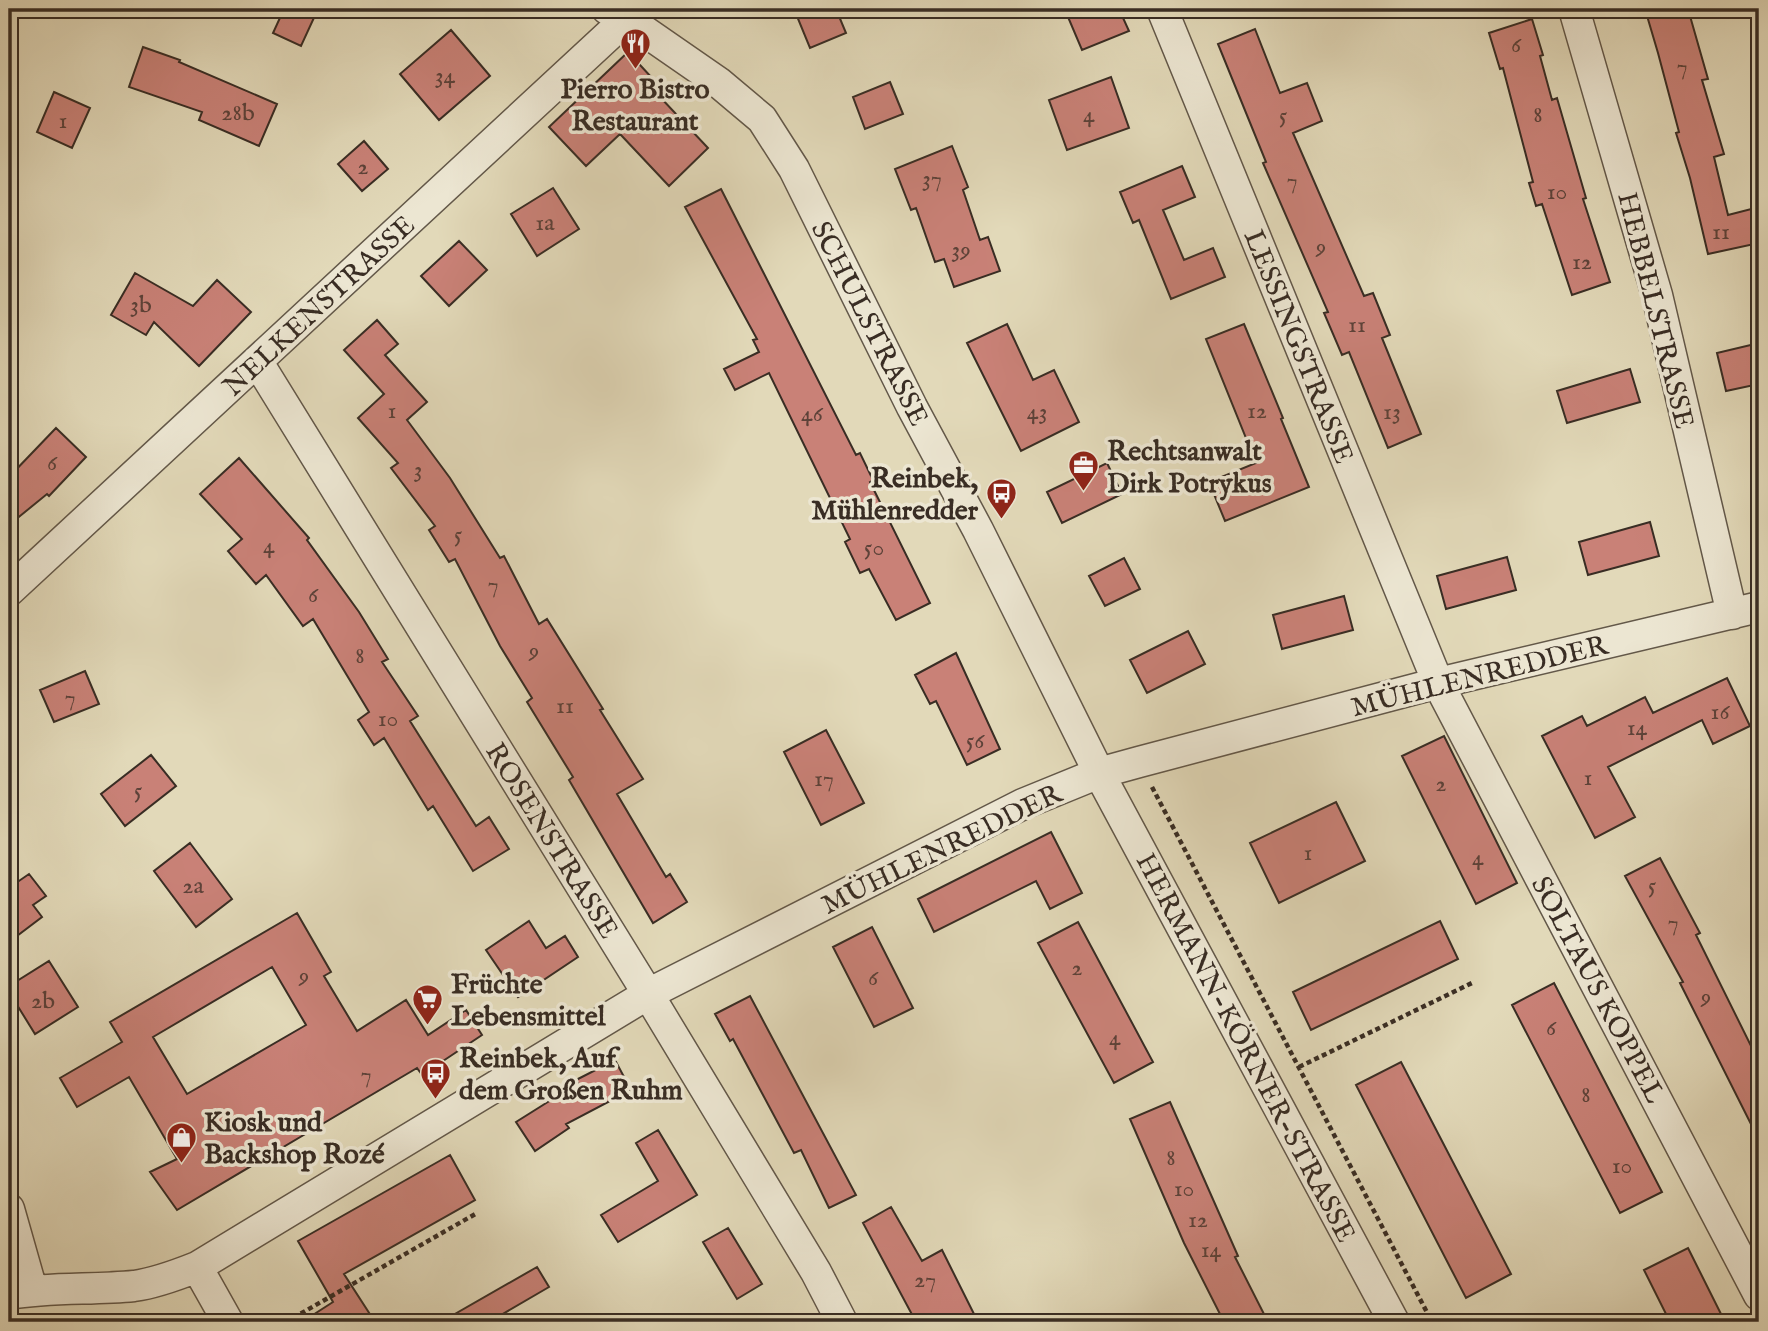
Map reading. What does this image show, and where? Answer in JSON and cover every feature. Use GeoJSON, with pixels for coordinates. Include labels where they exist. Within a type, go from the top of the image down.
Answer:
{"type":"FeatureCollection","features":[{"type":"Feature","properties":{"kind":"street","name":"LESSINGSTRASSE"},"geometry":{"type":"LineString","coordinates":[[1163,9],[1438,683]]}},
{"type":"Feature","properties":{"kind":"street","name":"HEBBELSTRASSE"},"geometry":{"type":"LineString","coordinates":[[1574,9],[1745,610]]}},
{"type":"Feature","properties":{"kind":"street","name":"NELKENSTRASSE"},"geometry":{"type":"LineString","coordinates":[[9,591],[257,361],[624,12]]}},
{"type":"Feature","properties":{"kind":"street","name":"SCHULSTRASSE"},"geometry":{"type":"LineString","coordinates":[[624,12],[718,82],[762,119],[794,169],[905,394],[978,530],[1099,773]]}},
{"type":"Feature","properties":{"kind":"street","name":"ROSENSTRASSE"},"geometry":{"type":"LineString","coordinates":[[257,361],[648,994],[816,1272],[842,1322]]}},
{"type":"Feature","properties":{"kind":"street","name":"MÜHLENREDDER"},"geometry":{"type":"LineString","coordinates":[[20,1292],[136,1286],[168,1279],[197,1267],[648,994],[1023,804],[1099,773],[1438,683],[1745,610]]}},
{"type":"Feature","properties":{"kind":"street","name":"SOLTAUS KOPPEL"},"geometry":{"type":"LineString","coordinates":[[1438,683],[1759,1295]]}},
{"type":"Feature","properties":{"kind":"street","name":"HERMANN-KÖRNER-STRASSE"},"geometry":{"type":"LineString","coordinates":[[1099,773],[1394,1322]]}},
{"type":"Feature","properties":{"kind":"street"},"geometry":{"type":"LineString","coordinates":[[9,1209],[20,1292]]}},
{"type":"Feature","properties":{"kind":"street"},"geometry":{"type":"LineString","coordinates":[[197,1267],[228,1322]]}},
{"type":"Feature","properties":{"kind":"path"},"geometry":{"type":"LineString","coordinates":[[1139,762],[1432,1322]]}},
{"type":"Feature","properties":{"kind":"path"},"geometry":{"type":"LineString","coordinates":[[1299,1067],[1474,982]]}},
{"type":"Feature","properties":{"kind":"path"},"geometry":{"type":"LineString","coordinates":[[286,1322],[477,1213]]}},
{"type":"Feature","properties":{"kind":"building"},"geometry":{"type":"Polygon","coordinates":[[[284,9],[318,9],[301,46],[273,33],[284,9]]]}},
{"type":"Feature","properties":{"kind":"building"},"geometry":{"type":"Polygon","coordinates":[[[794,9],[836,9],[846,33],[810,48],[794,9]]]}},
{"type":"Feature","properties":{"kind":"building"},"geometry":{"type":"Polygon","coordinates":[[[1088,9],[1119,9],[1129,31],[1082,50],[1068,17],[1088,9]]]}},
{"type":"Feature","properties":{"kind":"building"},"geometry":{"type":"Polygon","coordinates":[[[1645,9],[1688,9],[1708,79],[1702,80],[1724,154],[1714,157],[1728,215],[1759,207],[1759,243],[1708,254],[1676,133],[1679,132],[1645,9]]]}},
{"type":"Feature","properties":{"kind":"building"},"geometry":{"type":"Polygon","coordinates":[[[1532,19],[1552,100],[1557,98],[1586,198],[1583,199],[1610,282],[1572,295],[1542,204],[1536,206],[1529,183],[1533,182],[1503,68],[1500,69],[1489,33],[1532,19]]]}},
{"type":"Feature","properties":{"kind":"building"},"geometry":{"type":"Polygon","coordinates":[[[1255,29],[1280,93],[1307,83],[1322,121],[1293,133],[1364,296],[1373,293],[1390,335],[1382,338],[1421,434],[1388,448],[1349,352],[1342,355],[1324,313],[1328,312],[1263,163],[1266,162],[1218,44],[1255,29]]]}},
{"type":"Feature","properties":{"kind":"building"},"geometry":{"type":"Polygon","coordinates":[[[451,30],[490,76],[439,120],[400,74],[451,30]]]}},
{"type":"Feature","properties":{"kind":"building"},"geometry":{"type":"Polygon","coordinates":[[[143,47],[180,60],[179,62],[277,104],[259,146],[199,120],[202,112],[129,87],[143,47]]]}},
{"type":"Feature","properties":{"kind":"building"},"geometry":{"type":"Polygon","coordinates":[[[628,52],[665,92],[660,97],[708,148],[669,186],[620,134],[586,166],[549,127],[628,52]]]}},
{"type":"Feature","properties":{"kind":"building"},"geometry":{"type":"Polygon","coordinates":[[[1111,77],[1129,128],[1067,150],[1049,100],[1111,77]]]}},
{"type":"Feature","properties":{"kind":"building"},"geometry":{"type":"Polygon","coordinates":[[[890,82],[903,114],[865,129],[853,97],[890,82]]]}},
{"type":"Feature","properties":{"kind":"building"},"geometry":{"type":"Polygon","coordinates":[[[54,92],[90,108],[72,148],[37,132],[54,92]]]}},
{"type":"Feature","properties":{"kind":"building"},"geometry":{"type":"Polygon","coordinates":[[[364,141],[388,169],[362,191],[338,164],[364,141]]]}},
{"type":"Feature","properties":{"kind":"building"},"geometry":{"type":"Polygon","coordinates":[[[952,146],[968,187],[963,190],[980,240],[988,237],[1000,271],[954,287],[944,259],[935,262],[916,208],[911,210],[895,169],[952,146]]]}},
{"type":"Feature","properties":{"kind":"building"},"geometry":{"type":"Polygon","coordinates":[[[1182,166],[1195,197],[1163,210],[1184,260],[1213,248],[1225,277],[1171,299],[1139,220],[1133,223],[1120,192],[1182,166]]]}},
{"type":"Feature","properties":{"kind":"building"},"geometry":{"type":"Polygon","coordinates":[[[553,188],[579,229],[537,256],[511,214],[553,188]]]}},
{"type":"Feature","properties":{"kind":"building"},"geometry":{"type":"Polygon","coordinates":[[[721,189],[856,455],[860,453],[873,480],[870,482],[930,603],[896,620],[869,569],[860,573],[845,542],[850,539],[769,373],[735,390],[724,369],[759,352],[753,340],[757,339],[685,207],[721,189]]]}},
{"type":"Feature","properties":{"kind":"building"},"geometry":{"type":"Polygon","coordinates":[[[459,241],[487,270],[449,306],[421,276],[459,241]]]}},
{"type":"Feature","properties":{"kind":"building"},"geometry":{"type":"Polygon","coordinates":[[[135,273],[193,306],[217,280],[251,312],[199,366],[154,322],[146,335],[111,315],[135,273]]]}},
{"type":"Feature","properties":{"kind":"building"},"geometry":{"type":"Polygon","coordinates":[[[377,320],[398,344],[385,355],[427,402],[407,420],[450,478],[500,558],[504,556],[539,624],[547,619],[643,779],[617,794],[666,877],[670,874],[687,902],[653,923],[569,780],[573,777],[527,702],[532,698],[500,646],[455,559],[449,562],[429,530],[435,526],[391,468],[398,463],[358,418],[384,394],[344,350],[377,320]]]}},
{"type":"Feature","properties":{"kind":"building"},"geometry":{"type":"Polygon","coordinates":[[[1007,324],[1033,380],[1054,370],[1079,422],[1021,451],[967,343],[1007,324]]]}},
{"type":"Feature","properties":{"kind":"building"},"geometry":{"type":"Polygon","coordinates":[[[1244,324],[1309,487],[1225,521],[1209,482],[1256,463],[1206,339],[1244,324]]]}},
{"type":"Feature","properties":{"kind":"building"},"geometry":{"type":"Polygon","coordinates":[[[1759,343],[1759,384],[1726,391],[1717,353],[1759,343]]]}},
{"type":"Feature","properties":{"kind":"building"},"geometry":{"type":"Polygon","coordinates":[[[1630,369],[1640,402],[1567,423],[1557,391],[1630,369]]]}},
{"type":"Feature","properties":{"kind":"building"},"geometry":{"type":"Polygon","coordinates":[[[56,428],[86,457],[49,496],[47,494],[9,525],[9,477],[56,428]]]}},
{"type":"Feature","properties":{"kind":"building"},"geometry":{"type":"Polygon","coordinates":[[[239,458],[309,538],[307,540],[359,612],[388,659],[382,662],[418,716],[410,721],[476,826],[489,817],[509,849],[473,871],[433,806],[428,810],[384,738],[374,745],[358,720],[369,712],[313,619],[303,626],[266,575],[256,584],[228,551],[242,539],[200,494],[239,458]]]}},
{"type":"Feature","properties":{"kind":"building","name":"Rechtsanwalt Dirk Potrykus"},"geometry":{"type":"Polygon","coordinates":[[[1107,463],[1122,494],[1062,523],[1047,492],[1107,463]]]}},
{"type":"Feature","properties":{"kind":"building"},"geometry":{"type":"Polygon","coordinates":[[[1650,522],[1659,556],[1588,575],[1579,542],[1650,522]]]}},
{"type":"Feature","properties":{"kind":"building"},"geometry":{"type":"Polygon","coordinates":[[[1507,557],[1516,590],[1446,609],[1437,576],[1507,557]]]}},
{"type":"Feature","properties":{"kind":"building"},"geometry":{"type":"Polygon","coordinates":[[[1124,558],[1140,589],[1105,606],[1089,576],[1124,558]]]}},
{"type":"Feature","properties":{"kind":"building"},"geometry":{"type":"Polygon","coordinates":[[[1344,596],[1353,630],[1282,649],[1273,615],[1344,596]]]}},
{"type":"Feature","properties":{"kind":"building"},"geometry":{"type":"Polygon","coordinates":[[[1188,631],[1205,664],[1147,693],[1130,660],[1188,631]]]}},
{"type":"Feature","properties":{"kind":"building"},"geometry":{"type":"Polygon","coordinates":[[[956,653],[1000,749],[967,765],[936,701],[930,704],[915,675],[956,653]]]}},
{"type":"Feature","properties":{"kind":"building"},"geometry":{"type":"Polygon","coordinates":[[[85,671],[99,704],[54,722],[40,690],[85,671]]]}},
{"type":"Feature","properties":{"kind":"building"},"geometry":{"type":"Polygon","coordinates":[[[1727,678],[1750,726],[1713,744],[1702,720],[1608,767],[1635,817],[1595,838],[1542,736],[1582,716],[1587,726],[1645,697],[1653,713],[1727,678]]]}},
{"type":"Feature","properties":{"kind":"building"},"geometry":{"type":"Polygon","coordinates":[[[826,730],[864,803],[821,825],[784,752],[826,730]]]}},
{"type":"Feature","properties":{"kind":"building"},"geometry":{"type":"Polygon","coordinates":[[[1444,736],[1517,883],[1476,904],[1402,756],[1444,736]]]}},
{"type":"Feature","properties":{"kind":"building"},"geometry":{"type":"Polygon","coordinates":[[[151,755],[176,786],[125,826],[101,794],[151,755]]]}},
{"type":"Feature","properties":{"kind":"building"},"geometry":{"type":"Polygon","coordinates":[[[1336,802],[1365,861],[1279,903],[1250,843],[1336,802]]]}},
{"type":"Feature","properties":{"kind":"building"},"geometry":{"type":"Polygon","coordinates":[[[1051,832],[1082,893],[1050,909],[1036,881],[934,932],[918,899],[1051,832]]]}},
{"type":"Feature","properties":{"kind":"building"},"geometry":{"type":"Polygon","coordinates":[[[190,843],[232,899],[196,927],[154,871],[190,843]]]}},
{"type":"Feature","properties":{"kind":"building"},"geometry":{"type":"Polygon","coordinates":[[[1660,858],[1700,933],[1696,935],[1759,1062],[1759,1140],[1680,983],[1683,982],[1625,876],[1660,858]]]}},
{"type":"Feature","properties":{"kind":"building"},"geometry":{"type":"Polygon","coordinates":[[[9,874],[16,883],[29,874],[46,896],[33,905],[42,917],[9,942],[9,874]]]}},
{"type":"Feature","properties":{"kind":"building"},"geometry":{"type":"Polygon","coordinates":[[[297,913],[331,972],[324,976],[357,1031],[406,1000],[428,1035],[466,1010],[482,1035],[422,1075],[417,1068],[177,1210],[150,1172],[177,1159],[129,1077],[77,1107],[60,1078],[122,1042],[110,1022],[297,913]],[[272,967],[153,1037],[187,1094],[306,1025],[272,967]]]}},
{"type":"Feature","properties":{"kind":"building"},"geometry":{"type":"Polygon","coordinates":[[[529,921],[546,948],[565,936],[578,957],[518,997],[486,950],[529,921]]]}},
{"type":"Feature","properties":{"kind":"building"},"geometry":{"type":"Polygon","coordinates":[[[1440,921],[1458,959],[1311,1030],[1293,992],[1440,921]]]}},
{"type":"Feature","properties":{"kind":"building"},"geometry":{"type":"Polygon","coordinates":[[[1078,922],[1153,1062],[1114,1083],[1038,943],[1078,922]]]}},
{"type":"Feature","properties":{"kind":"building"},"geometry":{"type":"Polygon","coordinates":[[[872,927],[913,1008],[874,1027],[833,947],[872,927]]]}},
{"type":"Feature","properties":{"kind":"building"},"geometry":{"type":"Polygon","coordinates":[[[49,961],[78,1007],[35,1034],[9,992],[9,986],[49,961]]]}},
{"type":"Feature","properties":{"kind":"building"},"geometry":{"type":"Polygon","coordinates":[[[1554,983],[1662,1192],[1620,1213],[1512,1005],[1554,983]]]}},
{"type":"Feature","properties":{"kind":"building"},"geometry":{"type":"Polygon","coordinates":[[[750,996],[856,1195],[829,1208],[801,1150],[794,1153],[733,1039],[730,1041],[715,1014],[750,996]]]}},
{"type":"Feature","properties":{"kind":"building"},"geometry":{"type":"Polygon","coordinates":[[[615,1060],[631,1090],[566,1124],[569,1128],[535,1151],[516,1122],[578,1083],[576,1080],[615,1060]]]}},
{"type":"Feature","properties":{"kind":"building"},"geometry":{"type":"Polygon","coordinates":[[[1401,1062],[1511,1274],[1466,1298],[1356,1085],[1401,1062]]]}},
{"type":"Feature","properties":{"kind":"building"},"geometry":{"type":"Polygon","coordinates":[[[1170,1102],[1238,1256],[1235,1257],[1268,1322],[1224,1322],[1184,1243],[1130,1119],[1170,1102]]]}},
{"type":"Feature","properties":{"kind":"building"},"geometry":{"type":"Polygon","coordinates":[[[658,1130],[697,1195],[618,1242],[601,1215],[658,1181],[636,1143],[658,1130]]]}},
{"type":"Feature","properties":{"kind":"building"},"geometry":{"type":"Polygon","coordinates":[[[450,1155],[475,1200],[344,1274],[375,1322],[302,1322],[333,1302],[298,1241],[450,1155]]]}},
{"type":"Feature","properties":{"kind":"building"},"geometry":{"type":"Polygon","coordinates":[[[891,1207],[922,1261],[942,1250],[978,1322],[916,1322],[863,1223],[891,1207]]]}},
{"type":"Feature","properties":{"kind":"building"},"geometry":{"type":"Polygon","coordinates":[[[728,1228],[762,1284],[737,1299],[703,1242],[728,1228]]]}},
{"type":"Feature","properties":{"kind":"building"},"geometry":{"type":"Polygon","coordinates":[[[1688,1248],[1725,1322],[1670,1322],[1644,1270],[1688,1248]]]}},
{"type":"Feature","properties":{"kind":"building"},"geometry":{"type":"Polygon","coordinates":[[[537,1267],[549,1287],[489,1322],[441,1322],[537,1267]]]}},
{"type":"Feature","properties":{"kind":"place","name":"Pierro Bistro Restaurant"},"geometry":{"type":"Point","coordinates":[635,71]}},
{"type":"Feature","properties":{"kind":"place","name":"Rechtsanwalt Dirk Potrykus"},"geometry":{"type":"Point","coordinates":[1084,493]}},
{"type":"Feature","properties":{"kind":"place","name":"Reinbek, Mühlenredder"},"geometry":{"type":"Point","coordinates":[1001,520]}},
{"type":"Feature","properties":{"kind":"place","name":"Früchte Lebensmittel"},"geometry":{"type":"Point","coordinates":[428,1026]}},
{"type":"Feature","properties":{"kind":"place","name":"Reinbek, Auf dem Großen Ruhm"},"geometry":{"type":"Point","coordinates":[436,1100]}},
{"type":"Feature","properties":{"kind":"place","name":"Kiosk und Backshop Rozé"},"geometry":{"type":"Point","coordinates":[181,1164]}}]}
